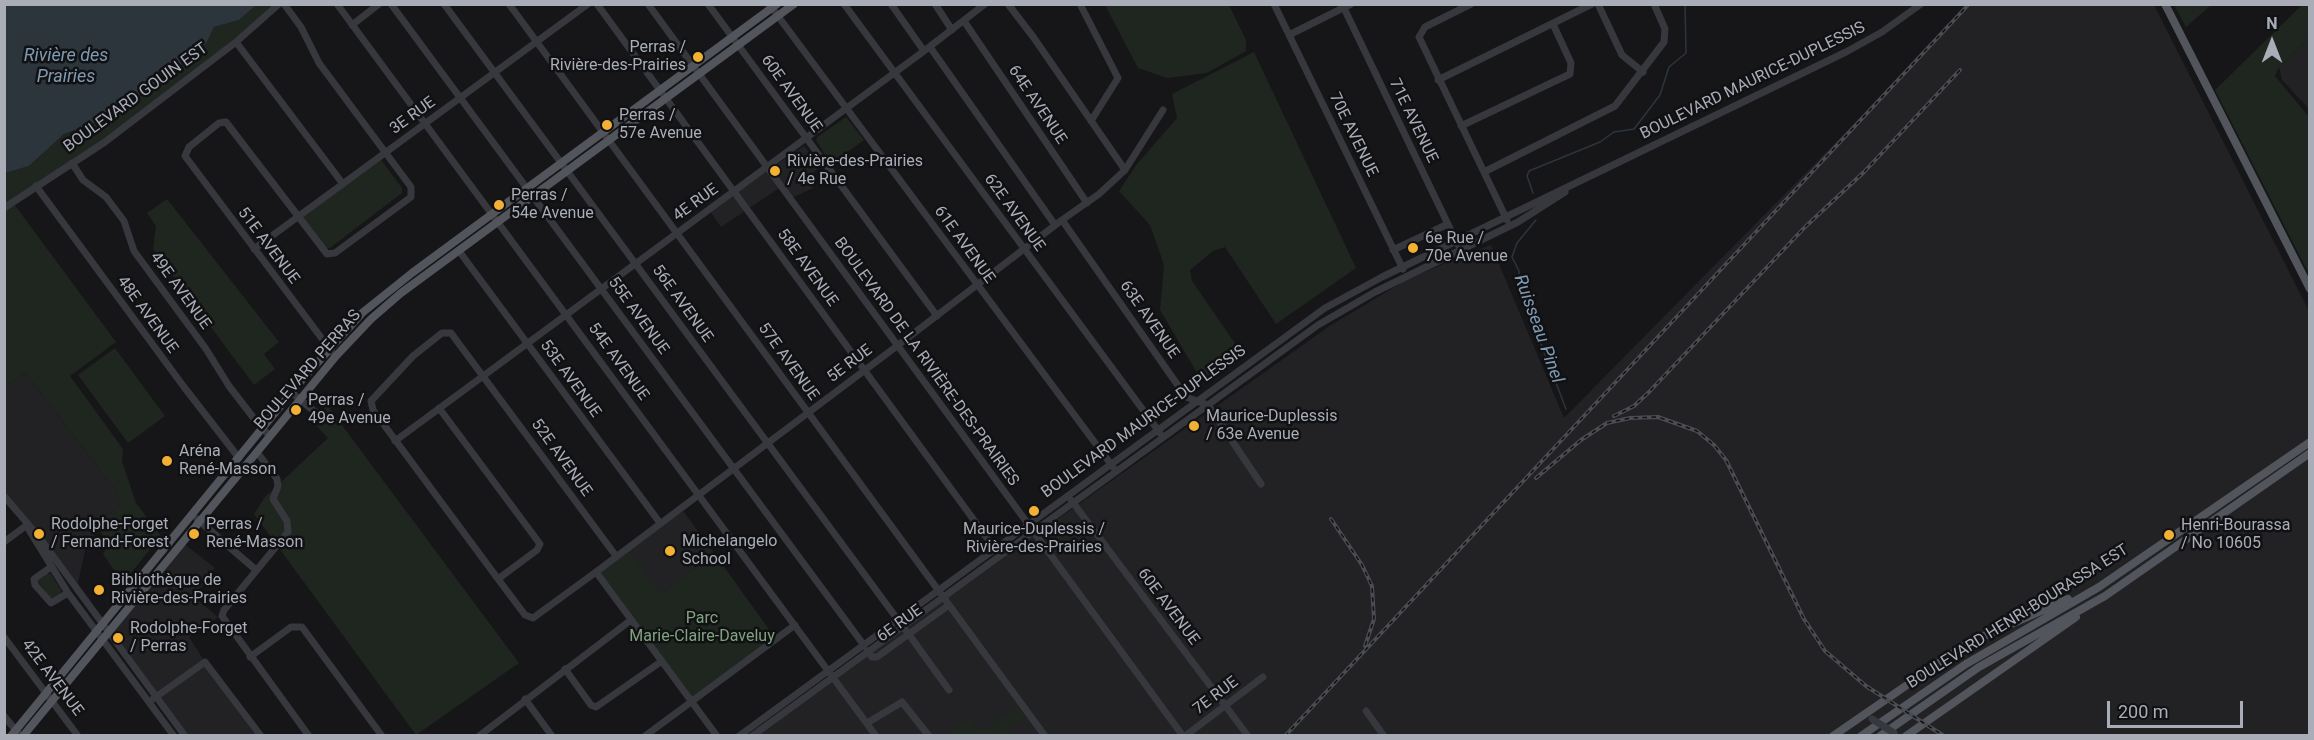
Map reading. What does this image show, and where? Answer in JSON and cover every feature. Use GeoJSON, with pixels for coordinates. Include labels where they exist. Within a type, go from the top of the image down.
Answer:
{"type":"FeatureCollection","features":[{"type":"Feature","properties":{"kind":"main road","name":"BOULEVARD PERRAS"},"geometry":{"type":"LineString","coordinates":[[17,734],[52,701],[148,568],[257,452],[336,356],[392,300],[794,4]]}},
{"type":"Feature","properties":{"kind":"main road"},"geometry":{"type":"LineString","coordinates":[[2165,4],[2309,287]]}},
{"type":"Feature","properties":{"kind":"main road","name":"BOULEVARD PERRAS"},"geometry":{"type":"LineString","coordinates":[[17,734],[46,692],[157,574],[239,458],[292,393],[329,349],[383,295],[773,6]]}},
{"type":"Feature","properties":{"kind":"main road","name":"BOULEVARD HENRI-BOURASSA EST"},"geometry":{"type":"LineString","coordinates":[[1861,735],[1966,664],[2099,587],[2310,442]]}},
{"type":"Feature","properties":{"kind":"main road","name":"BOULEVARD HENRI-BOURASSA EST"},"geometry":{"type":"LineString","coordinates":[[1880,735],[1979,667],[2105,596],[2310,453]]}},
{"type":"Feature","properties":{"kind":"main road"},"geometry":{"type":"LineString","coordinates":[[148,568],[157,574]]}},
{"type":"Feature","properties":{"kind":"main road"},"geometry":{"type":"LineString","coordinates":[[1833,735],[1868,716],[1968,643],[2099,587]]}},
{"type":"Feature","properties":{"kind":"main road"},"geometry":{"type":"LineString","coordinates":[[1906,735],[2105,596]]}},
{"type":"Feature","properties":{"kind":"street","name":"BOULEVARD GOUIN EST"},"geometry":{"type":"LineString","coordinates":[[4,208],[105,142],[236,42],[279,4]]}},
{"type":"Feature","properties":{"kind":"street"},"geometry":{"type":"LineString","coordinates":[[284,4],[301,27],[319,63],[411,187],[412,192],[408,200],[331,254],[324,251],[298,217]]}},
{"type":"Feature","properties":{"kind":"street","name":"54E AVENUE"},"geometry":{"type":"LineString","coordinates":[[337,4],[876,735]]}},
{"type":"Feature","properties":{"kind":"street"},"geometry":{"type":"LineString","coordinates":[[352,25],[379,4]]}},
{"type":"Feature","properties":{"kind":"street","name":"55E AVENUE"},"geometry":{"type":"LineString","coordinates":[[391,4],[865,648]]}},
{"type":"Feature","properties":{"kind":"street","name":"56E AVENUE"},"geometry":{"type":"LineString","coordinates":[[444,4],[949,690]]}},
{"type":"Feature","properties":{"kind":"street","name":"57E AVENUE"},"geometry":{"type":"LineString","coordinates":[[508,4],[1045,735]]}},
{"type":"Feature","properties":{"kind":"street","name":"3E RUE"},"geometry":{"type":"LineString","coordinates":[[254,249],[588,4]]}},
{"type":"Feature","properties":{"kind":"street","name":"58E AVENUE"},"geometry":{"type":"LineString","coordinates":[[597,4],[995,549]]}},
{"type":"Feature","properties":{"kind":"street","name":"BOULEVARD DE LA RIVIÈRE-DES-PRAIRIES"},"geometry":{"type":"LineString","coordinates":[[648,4],[1184,735]]}},
{"type":"Feature","properties":{"kind":"street","name":"60E AVENUE"},"geometry":{"type":"LineString","coordinates":[[708,4],[937,316]]}},
{"type":"Feature","properties":{"kind":"street","name":"62E AVENUE"},"geometry":{"type":"LineString","coordinates":[[844,4],[1163,437]]}},
{"type":"Feature","properties":{"kind":"street"},"geometry":{"type":"LineString","coordinates":[[891,4],[927,49],[1055,225]]}},
{"type":"Feature","properties":{"kind":"street"},"geometry":{"type":"LineString","coordinates":[[935,4],[952,30]]}},
{"type":"Feature","properties":{"kind":"street","name":"4E RUE"},"geometry":{"type":"LineString","coordinates":[[395,441],[848,110],[985,4]]}},
{"type":"Feature","properties":{"kind":"street"},"geometry":{"type":"LineString","coordinates":[[1008,4],[1125,170]]}},
{"type":"Feature","properties":{"kind":"street"},"geometry":{"type":"LineString","coordinates":[[1080,4],[1118,78],[1091,121]]}},
{"type":"Feature","properties":{"kind":"street","name":"70E AVENUE"},"geometry":{"type":"LineString","coordinates":[[1275,4],[1406,277]]}},
{"type":"Feature","properties":{"kind":"street"},"geometry":{"type":"LineString","coordinates":[[1289,35],[1351,4]]}},
{"type":"Feature","properties":{"kind":"street"},"geometry":{"type":"LineString","coordinates":[[1471,4],[1425,27],[1419,33],[1420,41],[1510,226]]}},
{"type":"Feature","properties":{"kind":"street"},"geometry":{"type":"LineString","coordinates":[[1438,80],[1592,4]]}},
{"type":"Feature","properties":{"kind":"street"},"geometry":{"type":"LineString","coordinates":[[1598,4],[1622,55],[1642,72]]}},
{"type":"Feature","properties":{"kind":"street"},"geometry":{"type":"LineString","coordinates":[[1484,172],[1610,110],[1662,45],[1665,36],[1664,25],[1654,4]]}},
{"type":"Feature","properties":{"kind":"street","name":"BOULEVARD MAURICE-DUPLESSIS"},"geometry":{"type":"LineString","coordinates":[[752,735],[831,673],[1031,527],[1067,495],[1325,308],[1402,267],[1860,45],[1921,4]]}},
{"type":"Feature","properties":{"kind":"street","name":"61E AVENUE"},"geometry":{"type":"LineString","coordinates":[[773,6],[1116,472]]}},
{"type":"Feature","properties":{"kind":"street","name":"71E AVENUE"},"geometry":{"type":"LineString","coordinates":[[1343,6],[1460,250]]}},
{"type":"Feature","properties":{"kind":"street","name":"64E AVENUE"},"geometry":{"type":"LineString","coordinates":[[964,21],[1087,203]]}},
{"type":"Feature","properties":{"kind":"street"},"geometry":{"type":"LineString","coordinates":[[1461,126],[1570,74],[1571,63],[1553,24]]}},
{"type":"Feature","properties":{"kind":"street"},"geometry":{"type":"LineString","coordinates":[[236,42],[343,184]]}},
{"type":"Feature","properties":{"kind":"street","name":"5E RUE"},"geometry":{"type":"LineString","coordinates":[[498,579],[530,618],[596,572],[1087,203],[1125,170],[1163,110]]}},
{"type":"Feature","properties":{"kind":"street","name":"51E AVENUE"},"geometry":{"type":"LineString","coordinates":[[298,217],[226,122],[219,123],[186,150],[187,160],[336,356]]}},
{"type":"Feature","properties":{"kind":"street","name":"49E AVENUE"},"geometry":{"type":"LineString","coordinates":[[72,163],[84,180],[106,197],[124,220],[134,251],[206,349],[229,386],[270,435]]}},
{"type":"Feature","properties":{"kind":"street","name":"BOULEVARD MAURICE-DUPLESSIS"},"geometry":{"type":"LineString","coordinates":[[941,594],[995,549],[1073,503],[1331,316],[1510,226],[1592,175]]}},
{"type":"Feature","properties":{"kind":"street","name":"48E AVENUE"},"geometry":{"type":"LineString","coordinates":[[36,186],[183,387],[239,458]]}},
{"type":"Feature","properties":{"kind":"street","name":"63E AVENUE"},"geometry":{"type":"LineString","coordinates":[[1062,220],[1186,397],[1195,402]]}},
{"type":"Feature","properties":{"kind":"street"},"geometry":{"type":"LineString","coordinates":[[1393,250],[1448,224]]}},
{"type":"Feature","properties":{"kind":"street","name":"53E AVENUE"},"geometry":{"type":"LineString","coordinates":[[459,251],[660,523]]}},
{"type":"Feature","properties":{"kind":"street"},"geometry":{"type":"LineString","coordinates":[[1325,308],[1331,316]]}},
{"type":"Feature","properties":{"kind":"street","name":"52E AVENUE"},"geometry":{"type":"LineString","coordinates":[[395,441],[371,407],[371,401],[406,363],[442,333],[451,333],[616,556]]}},
{"type":"Feature","properties":{"kind":"street"},"geometry":{"type":"LineString","coordinates":[[292,393],[320,416]]}},
{"type":"Feature","properties":{"kind":"street"},"geometry":{"type":"LineString","coordinates":[[1195,402],[1208,405],[1262,484]]}},
{"type":"Feature","properties":{"kind":"street"},"geometry":{"type":"LineString","coordinates":[[395,441],[498,579],[537,550],[540,544],[440,408]]}},
{"type":"Feature","properties":{"kind":"street"},"geometry":{"type":"LineString","coordinates":[[257,452],[277,479],[278,486],[273,499],[287,520],[288,532],[224,610],[222,616],[224,623],[309,735]]}},
{"type":"Feature","properties":{"kind":"street","name":"60E AVENUE"},"geometry":{"type":"LineString","coordinates":[[1067,495],[1248,735]]}},
{"type":"Feature","properties":{"kind":"street"},"geometry":{"type":"LineString","coordinates":[[4,496],[39,537],[149,702],[174,735]]}},
{"type":"Feature","properties":{"kind":"street"},"geometry":{"type":"LineString","coordinates":[[196,518],[256,570]]}},
{"type":"Feature","properties":{"kind":"street"},"geometry":{"type":"LineString","coordinates":[[4,542],[27,525]]}},
{"type":"Feature","properties":{"kind":"street"},"geometry":{"type":"LineString","coordinates":[[27,525],[68,593],[157,697],[185,735]]}},
{"type":"Feature","properties":{"kind":"street"},"geometry":{"type":"LineString","coordinates":[[51,567],[35,578],[35,585],[51,603],[68,593]]}},
{"type":"Feature","properties":{"kind":"street"},"geometry":{"type":"LineString","coordinates":[[596,572],[717,735]]}},
{"type":"Feature","properties":{"kind":"street","name":"6E RUE"},"geometry":{"type":"LineString","coordinates":[[865,648],[872,657],[878,657],[949,605]]}},
{"type":"Feature","properties":{"kind":"street"},"geometry":{"type":"LineString","coordinates":[[483,734],[525,699],[631,620]]}},
{"type":"Feature","properties":{"kind":"street"},"geometry":{"type":"LineString","coordinates":[[645,735],[795,625]]}},
{"type":"Feature","properties":{"kind":"street"},"geometry":{"type":"LineString","coordinates":[[250,657],[291,627],[302,627],[382,735]]}},
{"type":"Feature","properties":{"kind":"street","name":"42E AVENUE"},"geometry":{"type":"LineString","coordinates":[[4,637],[78,735]]}},
{"type":"Feature","properties":{"kind":"street"},"geometry":{"type":"LineString","coordinates":[[565,669],[591,705],[596,707],[662,661]]}},
{"type":"Feature","properties":{"kind":"street"},"geometry":{"type":"LineString","coordinates":[[149,702],[204,662],[261,735]]}},
{"type":"Feature","properties":{"kind":"street","name":"BOULEVARD MAURICE-DUPLESSIS"},"geometry":{"type":"LineString","coordinates":[[739,735],[831,673]]}},
{"type":"Feature","properties":{"kind":"street","name":"7E RUE"},"geometry":{"type":"LineString","coordinates":[[1184,735],[1263,677]]}},
{"type":"Feature","properties":{"kind":"street"},"geometry":{"type":"LineString","coordinates":[[525,699],[552,735]]}},
{"type":"Feature","properties":{"kind":"street"},"geometry":{"type":"LineString","coordinates":[[867,723],[902,702],[929,735]]}},
{"type":"Feature","properties":{"kind":"street"},"geometry":{"type":"LineString","coordinates":[[1366,711],[1384,735]]}},
{"type":"Feature","properties":{"kind":"street"},"geometry":{"type":"LineString","coordinates":[[4,716],[17,734]]}},
{"type":"Feature","properties":{"kind":"street"},"geometry":{"type":"LineString","coordinates":[[1868,716],[1896,734]]}},
{"type":"Feature","properties":{"kind":"street"},"geometry":{"type":"LineString","coordinates":[[1197,735],[1202,723]]}},
{"type":"Feature","properties":{"kind":"shaded area"},"geometry":{"type":"Polygon","coordinates":[[[1971,5],[2154,5],[2309,311],[2309,735],[752,736],[1331,325],[1403,282],[1456,258],[1491,245],[1564,418],[1971,5]]]}},
{"type":"Feature","properties":{"kind":"shaded area"},"geometry":{"type":"Polygon","coordinates":[[[2309,38],[2309,109],[2282,80],[2279,67],[2309,38]]]}},
{"type":"Feature","properties":{"kind":"shaded area"},"geometry":{"type":"Polygon","coordinates":[[[804,146],[821,166],[806,178],[813,188],[790,199],[781,187],[721,227],[709,210],[804,146]]]}},
{"type":"Feature","properties":{"kind":"shaded area"},"geometry":{"type":"Polygon","coordinates":[[[25,372],[117,492],[119,506],[96,524],[97,532],[87,542],[77,587],[5,496],[5,386],[25,372]]]}},
{"type":"Feature","properties":{"kind":"shaded area","name":"Michelangelo School"},"geometry":{"type":"Polygon","coordinates":[[[681,508],[714,553],[660,595],[627,549],[681,508]]]}},
{"type":"Feature","properties":{"kind":"shaded area"},"geometry":{"type":"Polygon","coordinates":[[[183,543],[215,568],[194,597],[218,617],[189,637],[205,662],[261,735],[185,735],[108,632],[183,543]]]}},
{"type":"Feature","properties":{"kind":"green space"},"geometry":{"type":"Polygon","coordinates":[[[256,5],[279,5],[105,142],[5,208],[5,173],[29,166],[64,134],[111,117],[197,52],[207,42],[214,27],[239,20],[256,5]]]}},
{"type":"Feature","properties":{"kind":"green space"},"geometry":{"type":"Polygon","coordinates":[[[1105,5],[1229,5],[1246,40],[1246,51],[1207,73],[1167,78],[1138,68],[1105,5]]]}},
{"type":"Feature","properties":{"kind":"green space"},"geometry":{"type":"Polygon","coordinates":[[[2174,5],[2211,5],[2186,27],[2174,5]]]}},
{"type":"Feature","properties":{"kind":"green space"},"geometry":{"type":"Polygon","coordinates":[[[2302,5],[2309,5],[2309,38],[2279,67],[2275,76],[2309,117],[2309,274],[2215,90],[2302,5]]]}},
{"type":"Feature","properties":{"kind":"green space"},"geometry":{"type":"Polygon","coordinates":[[[1254,52],[1356,268],[1276,324],[1225,247],[1213,251],[1190,270],[1192,281],[1241,352],[1202,381],[1160,310],[1164,265],[1150,225],[1119,191],[1137,164],[1177,118],[1172,94],[1254,52]]]}},
{"type":"Feature","properties":{"kind":"green space"},"geometry":{"type":"Polygon","coordinates":[[[846,117],[864,140],[831,164],[816,138],[846,117]]]}},
{"type":"Feature","properties":{"kind":"green space"},"geometry":{"type":"Polygon","coordinates":[[[381,160],[402,188],[402,193],[330,248],[325,248],[302,217],[381,160]]]}},
{"type":"Feature","properties":{"kind":"green space"},"geometry":{"type":"Polygon","coordinates":[[[167,199],[279,342],[264,354],[275,369],[254,385],[153,249],[156,226],[147,213],[167,199]]]}},
{"type":"Feature","properties":{"kind":"green space"},"geometry":{"type":"Polygon","coordinates":[[[14,204],[116,342],[70,376],[123,449],[122,461],[136,503],[161,536],[123,583],[103,554],[108,545],[96,524],[119,506],[117,492],[25,372],[5,386],[5,210],[14,204]]]}},
{"type":"Feature","properties":{"kind":"green space"},"geometry":{"type":"Polygon","coordinates":[[[115,348],[165,416],[128,443],[78,375],[115,348]]]}},
{"type":"Feature","properties":{"kind":"green space"},"geometry":{"type":"Polygon","coordinates":[[[327,405],[519,663],[416,735],[254,514],[265,497],[328,438],[313,422],[327,405]]]}},
{"type":"Feature","properties":{"kind":"green space","name":"Parc Marie-Claire-Daveluy"},"geometry":{"type":"Polygon","coordinates":[[[627,549],[661,594],[714,553],[776,639],[692,701],[596,572],[627,549]]]}},
{"type":"Feature","properties":{"kind":"green space"},"geometry":{"type":"Polygon","coordinates":[[[47,573],[51,574],[61,590],[61,594],[50,599],[37,581],[47,573]]]}},
{"type":"Feature","properties":{"kind":"green space"},"geometry":{"type":"Polygon","coordinates":[[[1018,706],[1026,717],[1001,735],[946,735],[969,719],[980,732],[1018,706]]]}},
{"type":"Feature","properties":{"kind":"water","name":"Rivière des Prairies"},"geometry":{"type":"Polygon","coordinates":[[[5,4],[256,5],[239,20],[214,27],[207,42],[197,52],[110,117],[64,134],[29,166],[5,173],[5,4]]]}},
{"type":"Feature","properties":{"kind":"waterway","name":"Ruisseau Pinel"},"geometry":{"type":"LineString","coordinates":[[1533,193],[1527,176],[1529,171],[1600,142],[1614,132],[1634,129],[1660,95],[1669,67],[1686,53],[1685,4]]}},
{"type":"Feature","properties":{"kind":"waterway","name":"Ruisseau Pinel"},"geometry":{"type":"LineString","coordinates":[[1536,220],[1517,243],[1512,257],[1519,271],[1520,286],[1532,303],[1532,320],[1566,409]]}},
{"type":"Feature","properties":{"kind":"railway"},"geometry":{"type":"LineString","coordinates":[[1285,736],[1969,4]]}},
{"type":"Feature","properties":{"kind":"railway"},"geometry":{"type":"LineString","coordinates":[[1614,416],[1634,406],[1649,392],[1805,227],[1864,172],[1960,70]]}},
{"type":"Feature","properties":{"kind":"railway"},"geometry":{"type":"LineString","coordinates":[[1536,478],[1581,440],[1607,423],[1630,418],[1658,417],[1697,431],[1714,445],[1726,460],[1804,619],[1825,651],[1866,686],[1944,736]]}},
{"type":"Feature","properties":{"kind":"railway"},"geometry":{"type":"LineString","coordinates":[[1331,519],[1362,565],[1372,586],[1374,619],[1365,646]]}},
{"type":"Feature","properties":{"kind":"place","name":"Perras / Rivière-des-Prairies"},"geometry":{"type":"Point","coordinates":[698,57]}},
{"type":"Feature","properties":{"kind":"place","name":"Perras / 57e Avenue"},"geometry":{"type":"Point","coordinates":[607,125]}},
{"type":"Feature","properties":{"kind":"place","name":"Rivière-des-Prairies / 4e Rue"},"geometry":{"type":"Point","coordinates":[775,171]}},
{"type":"Feature","properties":{"kind":"place","name":"Perras / 54e Avenue"},"geometry":{"type":"Point","coordinates":[499,205]}},
{"type":"Feature","properties":{"kind":"place","name":"6e Rue / 70e Avenue"},"geometry":{"type":"Point","coordinates":[1413,248]}},
{"type":"Feature","properties":{"kind":"place","name":"Perras / 49e Avenue"},"geometry":{"type":"Point","coordinates":[296,410]}},
{"type":"Feature","properties":{"kind":"place","name":"Maurice-Duplessis / 63e Avenue"},"geometry":{"type":"Point","coordinates":[1194,426]}},
{"type":"Feature","properties":{"kind":"place","name":"Aréna René-Masson"},"geometry":{"type":"Point","coordinates":[167,461]}},
{"type":"Feature","properties":{"kind":"place","name":"Maurice-Duplessis / Rivière-des-Prairies"},"geometry":{"type":"Point","coordinates":[1034,511]}},
{"type":"Feature","properties":{"kind":"place","name":"Rodolphe-Forget / Fernand-Forest"},"geometry":{"type":"Point","coordinates":[39,534]}},
{"type":"Feature","properties":{"kind":"place","name":"Perras / René-Masson"},"geometry":{"type":"Point","coordinates":[194,534]}},
{"type":"Feature","properties":{"kind":"place","name":"Henri-Bourassa / No 10605"},"geometry":{"type":"Point","coordinates":[2169,535]}},
{"type":"Feature","properties":{"kind":"place","name":"Michelangelo School"},"geometry":{"type":"Point","coordinates":[670,551]}},
{"type":"Feature","properties":{"kind":"place","name":"Bibliothèque de Rivière-des-Prairies"},"geometry":{"type":"Point","coordinates":[99,590]}},
{"type":"Feature","properties":{"kind":"place","name":"Rodolphe-Forget / Perras"},"geometry":{"type":"Point","coordinates":[118,638]}}]}
